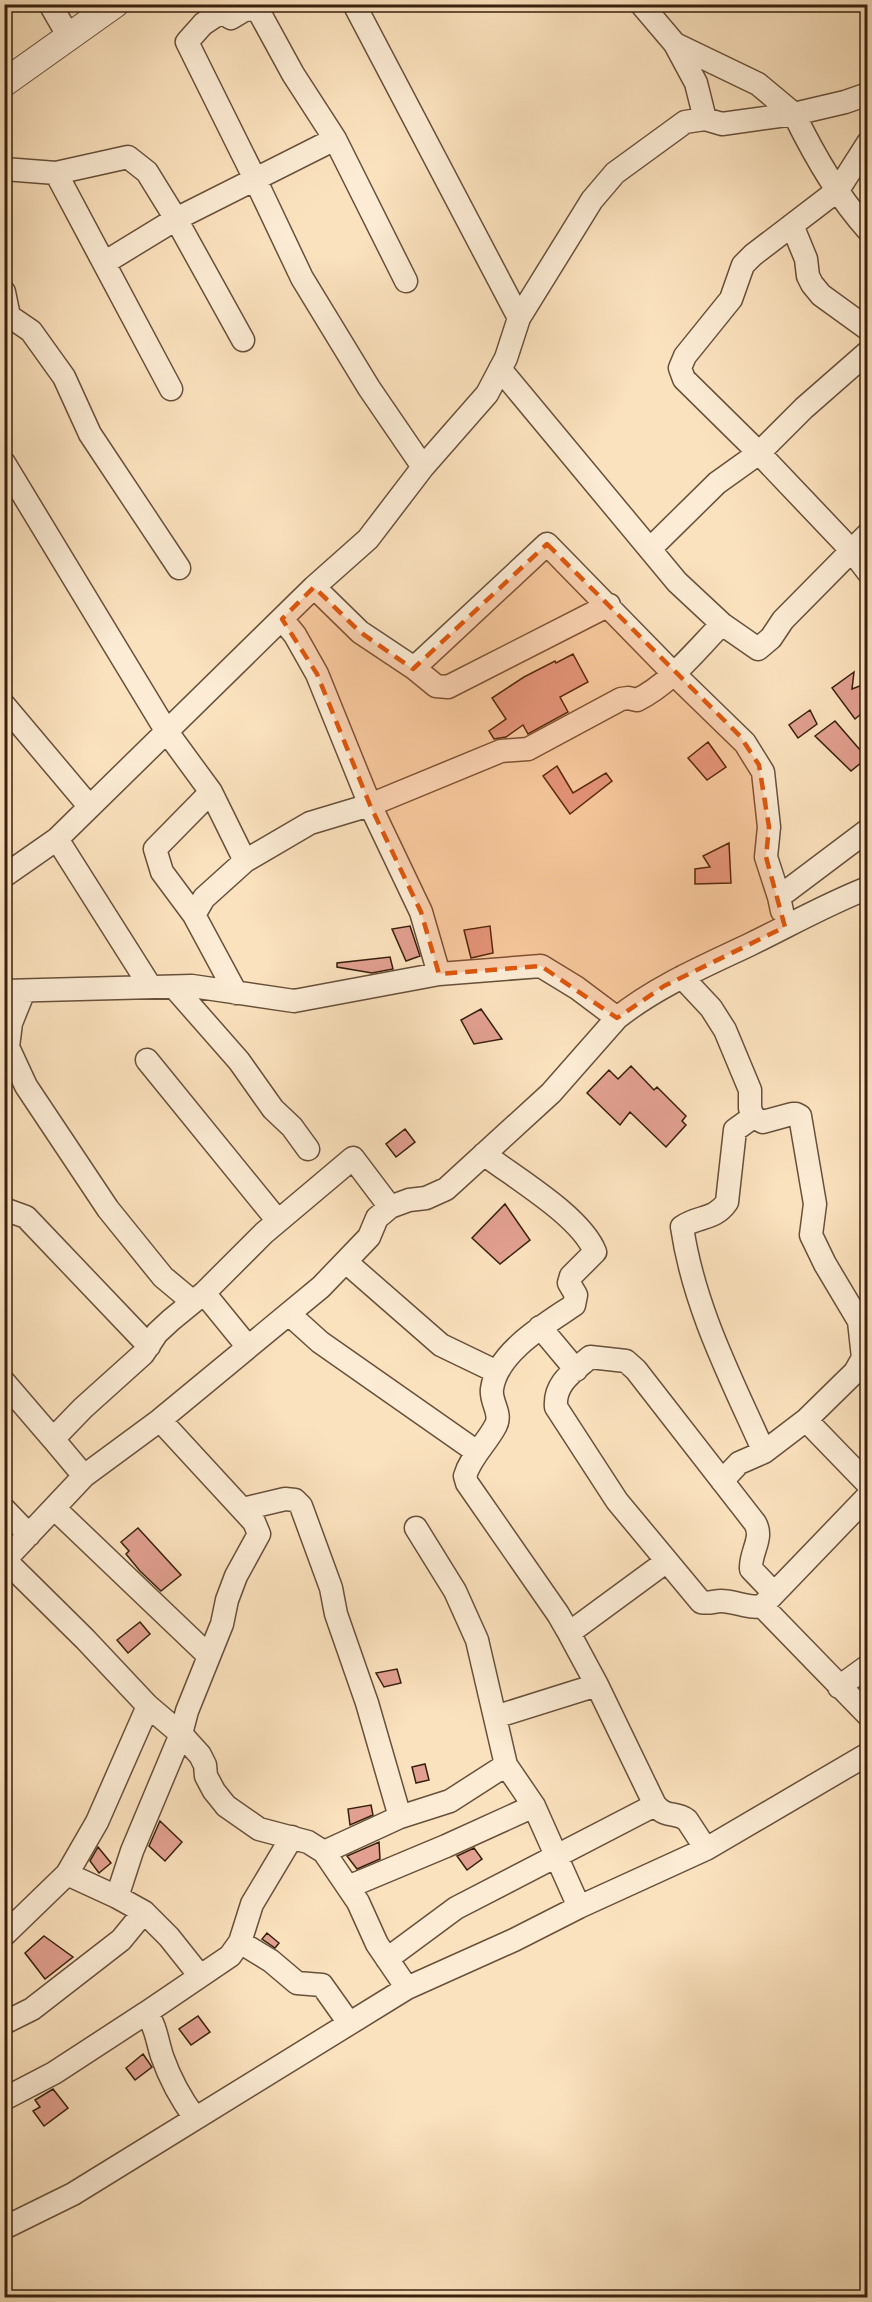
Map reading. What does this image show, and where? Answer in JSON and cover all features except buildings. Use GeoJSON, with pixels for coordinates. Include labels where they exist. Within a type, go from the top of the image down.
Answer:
{"type":"FeatureCollection","features":[{"type":"Feature","properties":{"kind":"street"},"geometry":{"type":"LineString","coordinates":[[51,4],[69,37]]}},
{"type":"Feature","properties":{"kind":"street"},"geometry":{"type":"LineString","coordinates":[[4,83],[116,4]]}},
{"type":"Feature","properties":{"kind":"street"},"geometry":{"type":"LineString","coordinates":[[354,4],[519,318]]}},
{"type":"Feature","properties":{"kind":"street"},"geometry":{"type":"LineString","coordinates":[[641,4],[675,44],[696,83],[705,119]]}},
{"type":"Feature","properties":{"kind":"street"},"geometry":{"type":"LineString","coordinates":[[406,281],[335,139],[294,74],[258,10],[246,9],[231,18],[219,8],[187,42],[302,278],[369,388],[423,467]]}},
{"type":"Feature","properties":{"kind":"street"},"geometry":{"type":"LineString","coordinates":[[675,44],[758,84],[794,114],[809,145],[855,216],[867,230]]}},
{"type":"Feature","properties":{"kind":"street"},"geometry":{"type":"LineString","coordinates":[[4,876],[57,839],[314,587],[368,539],[423,467],[487,394],[500,369],[519,318],[592,200],[615,173],[685,122],[705,119],[722,124],[794,114],[845,102],[867,94]]}},
{"type":"Feature","properties":{"kind":"street"},"geometry":{"type":"LineString","coordinates":[[104,263],[176,219],[335,139]]}},
{"type":"Feature","properties":{"kind":"street"},"geometry":{"type":"LineString","coordinates":[[867,143],[838,190],[743,265],[731,298],[685,356],[680,368],[684,379],[759,453],[852,551],[867,572]]}},
{"type":"Feature","properties":{"kind":"street"},"geometry":{"type":"LineString","coordinates":[[4,169],[56,173],[128,157],[147,172],[176,219],[243,340]]}},
{"type":"Feature","properties":{"kind":"street"},"geometry":{"type":"LineString","coordinates":[[56,173],[171,389]]}},
{"type":"Feature","properties":{"kind":"street"},"geometry":{"type":"LineString","coordinates":[[792,225],[806,259],[808,276],[812,284],[821,295],[867,329]]}},
{"type":"Feature","properties":{"kind":"street"},"geometry":{"type":"LineString","coordinates":[[4,292],[7,318],[31,331],[64,377],[90,434],[179,568]]}},
{"type":"Feature","properties":{"kind":"street"},"geometry":{"type":"LineString","coordinates":[[651,548],[717,483],[759,453],[804,408],[867,352]]}},
{"type":"Feature","properties":{"kind":"street"},"geometry":{"type":"LineString","coordinates":[[500,369],[677,582],[722,624],[758,649],[771,638],[783,620],[867,534]]}},
{"type":"Feature","properties":{"kind":"street"},"geometry":{"type":"LineString","coordinates":[[4,463],[167,732],[211,792],[245,861]]}},
{"type":"Feature","properties":{"kind":"street"},"geometry":{"type":"LineString","coordinates":[[414,668],[548,544],[673,674],[740,736],[763,772],[769,826],[766,857],[779,897],[785,927]]}},
{"type":"Feature","properties":{"kind":"street"},"geometry":{"type":"LineString","coordinates":[[314,587],[360,632],[414,668],[436,686],[448,687],[609,605]]}},
{"type":"Feature","properties":{"kind":"street"},"geometry":{"type":"LineString","coordinates":[[282,619],[295,635],[317,674],[370,805],[421,912],[439,974]]}},
{"type":"Feature","properties":{"kind":"street"},"geometry":{"type":"LineString","coordinates":[[194,915],[204,898],[245,861],[310,823],[370,805],[501,751],[528,749],[621,699],[637,700],[645,696],[673,674],[722,624]]}},
{"type":"Feature","properties":{"kind":"street"},"geometry":{"type":"LineString","coordinates":[[4,705],[89,806]]}},
{"type":"Feature","properties":{"kind":"street"},"geometry":{"type":"LineString","coordinates":[[211,792],[155,849],[162,872],[194,915],[236,993]]}},
{"type":"Feature","properties":{"kind":"street"},"geometry":{"type":"LineString","coordinates":[[779,897],[867,830]]}},
{"type":"Feature","properties":{"kind":"street"},"geometry":{"type":"LineString","coordinates":[[57,839],[150,986]]}},
{"type":"Feature","properties":{"kind":"street"},"geometry":{"type":"LineString","coordinates":[[407,1988],[377,1944],[358,1902],[324,1852],[308,1842],[259,1828],[226,1806],[206,1776],[205,1765],[200,1755],[181,1734],[148,1706],[85,1639],[5,1560],[84,1476],[160,1420],[289,1314],[346,1262],[369,1237],[377,1218],[390,1207],[409,1200],[426,1198],[446,1189],[551,1094],[617,1018],[682,977],[828,904],[867,888]]}},
{"type":"Feature","properties":{"kind":"street"},"geometry":{"type":"LineString","coordinates":[[248,1347],[198,1298],[163,1277],[108,1209],[26,1086],[6,1048],[14,991],[192,986],[294,1001],[439,974],[541,966],[577,988],[617,1018]]}},
{"type":"Feature","properties":{"kind":"street"},"geometry":{"type":"LineString","coordinates":[[682,977],[711,1008],[725,1030],[750,1090],[750,1108],[753,1117],[763,1122],[792,1114],[800,1116],[815,1204],[811,1235],[825,1264],[859,1321],[865,1361],[806,1420],[764,1452],[739,1463],[722,1481]]}},
{"type":"Feature","properties":{"kind":"street"},"geometry":{"type":"LineString","coordinates":[[174,987],[239,1061],[273,1109],[292,1127],[308,1149]]}},
{"type":"Feature","properties":{"kind":"street"},"geometry":{"type":"LineString","coordinates":[[147,1060],[278,1221]]}},
{"type":"Feature","properties":{"kind":"street"},"geometry":{"type":"LineString","coordinates":[[753,1117],[735,1130],[727,1202],[714,1216],[690,1221],[682,1227],[687,1260],[704,1318],[764,1452]]}},
{"type":"Feature","properties":{"kind":"street"},"geometry":{"type":"LineString","coordinates":[[484,1154],[553,1204],[594,1249],[592,1255],[571,1276],[569,1283],[576,1295],[574,1305],[540,1327],[520,1344],[497,1372],[492,1389],[492,1400],[498,1414],[497,1423],[467,1469],[465,1476],[467,1483],[558,1614],[597,1685],[655,1805],[662,1813],[683,1817],[687,1820],[706,1848]]}},
{"type":"Feature","properties":{"kind":"street"},"geometry":{"type":"LineString","coordinates":[[53,1439],[83,1408],[123,1374],[157,1333],[198,1298],[278,1221],[353,1158],[390,1207]]}},
{"type":"Feature","properties":{"kind":"street"},"geometry":{"type":"LineString","coordinates":[[4,1209],[26,1217],[148,1346]]}},
{"type":"Feature","properties":{"kind":"street"},"geometry":{"type":"LineString","coordinates":[[346,1262],[441,1345],[497,1372]]}},
{"type":"Feature","properties":{"kind":"street"},"geometry":{"type":"LineString","coordinates":[[289,1314],[320,1342],[477,1452]]}},
{"type":"Feature","properties":{"kind":"street"},"geometry":{"type":"LineString","coordinates":[[540,1327],[576,1370]]}},
{"type":"Feature","properties":{"kind":"street"},"geometry":{"type":"LineString","coordinates":[[867,1496],[768,1599],[755,1608],[721,1601],[707,1604],[701,1602],[617,1501],[556,1407],[555,1399],[564,1378],[590,1358],[626,1361],[636,1370],[722,1481],[738,1498],[759,1529],[751,1569],[768,1599],[839,1687],[867,1715]]}},
{"type":"Feature","properties":{"kind":"street"},"geometry":{"type":"LineString","coordinates":[[4,1382],[84,1476]]}},
{"type":"Feature","properties":{"kind":"street"},"geometry":{"type":"LineString","coordinates":[[117,1897],[143,1821],[181,1734],[187,1711],[209,1656],[236,1576],[259,1534],[254,1522],[243,1509],[160,1420]]}},
{"type":"Feature","properties":{"kind":"street"},"geometry":{"type":"LineString","coordinates":[[806,1420],[867,1484]]}},
{"type":"Feature","properties":{"kind":"street"},"geometry":{"type":"LineString","coordinates":[[243,1509],[285,1499],[295,1500],[301,1506],[331,1588],[336,1614],[367,1703],[400,1817]]}},
{"type":"Feature","properties":{"kind":"street"},"geometry":{"type":"LineString","coordinates":[[54,1508],[209,1656]]}},
{"type":"Feature","properties":{"kind":"street"},"geometry":{"type":"LineString","coordinates":[[4,1509],[28,1535]]}},
{"type":"Feature","properties":{"kind":"street"},"geometry":{"type":"LineString","coordinates":[[416,1528],[455,1591],[477,1640],[506,1765],[534,1806],[579,1907]]}},
{"type":"Feature","properties":{"kind":"street"},"geometry":{"type":"LineString","coordinates":[[569,1633],[667,1561]]}},
{"type":"Feature","properties":{"kind":"street"},"geometry":{"type":"LineString","coordinates":[[839,1687],[867,1666]]}},
{"type":"Feature","properties":{"kind":"street"},"geometry":{"type":"LineString","coordinates":[[495,1717],[597,1685]]}},
{"type":"Feature","properties":{"kind":"street"},"geometry":{"type":"LineString","coordinates":[[4,1935],[67,1874],[97,1822],[148,1706]]}},
{"type":"Feature","properties":{"kind":"street"},"geometry":{"type":"LineString","coordinates":[[4,2228],[73,2194],[407,1988],[514,1940],[706,1848],[867,1755]]}},
{"type":"Feature","properties":{"kind":"street"},"geometry":{"type":"LineString","coordinates":[[324,1852],[400,1817],[450,1801],[482,1778],[506,1765]]}},
{"type":"Feature","properties":{"kind":"street"},"geometry":{"type":"LineString","coordinates":[[387,1959],[456,1908],[557,1858],[655,1805]]}},
{"type":"Feature","properties":{"kind":"street"},"geometry":{"type":"LineString","coordinates":[[348,1887],[534,1806]]}},
{"type":"Feature","properties":{"kind":"street"},"geometry":{"type":"LineString","coordinates":[[4,2099],[54,2073],[230,1956],[240,1942],[252,1904],[292,1838]]}},
{"type":"Feature","properties":{"kind":"street"},"geometry":{"type":"LineString","coordinates":[[67,1874],[144,1912],[169,1937],[200,1976]]}},
{"type":"Feature","properties":{"kind":"street"},"geometry":{"type":"LineString","coordinates":[[4,2023],[32,2009],[120,1940],[144,1912]]}},
{"type":"Feature","properties":{"kind":"street"},"geometry":{"type":"LineString","coordinates":[[240,1942],[271,1961],[297,1983],[322,1985],[349,2023]]}},
{"type":"Feature","properties":{"kind":"street"},"geometry":{"type":"LineString","coordinates":[[146,2013],[153,2021],[162,2057],[176,2089],[195,2118]]}},
{"type":"Feature","properties":{"kind":"highlighted area"},"geometry":{"type":"Polygon","coordinates":[[[547,544],[740,736],[759,765],[769,827],[766,857],[785,927],[664,986],[617,1018],[541,966],[439,974],[421,912],[370,805],[317,674],[282,619],[314,587],[360,632],[413,669],[547,544]]]}}]}
